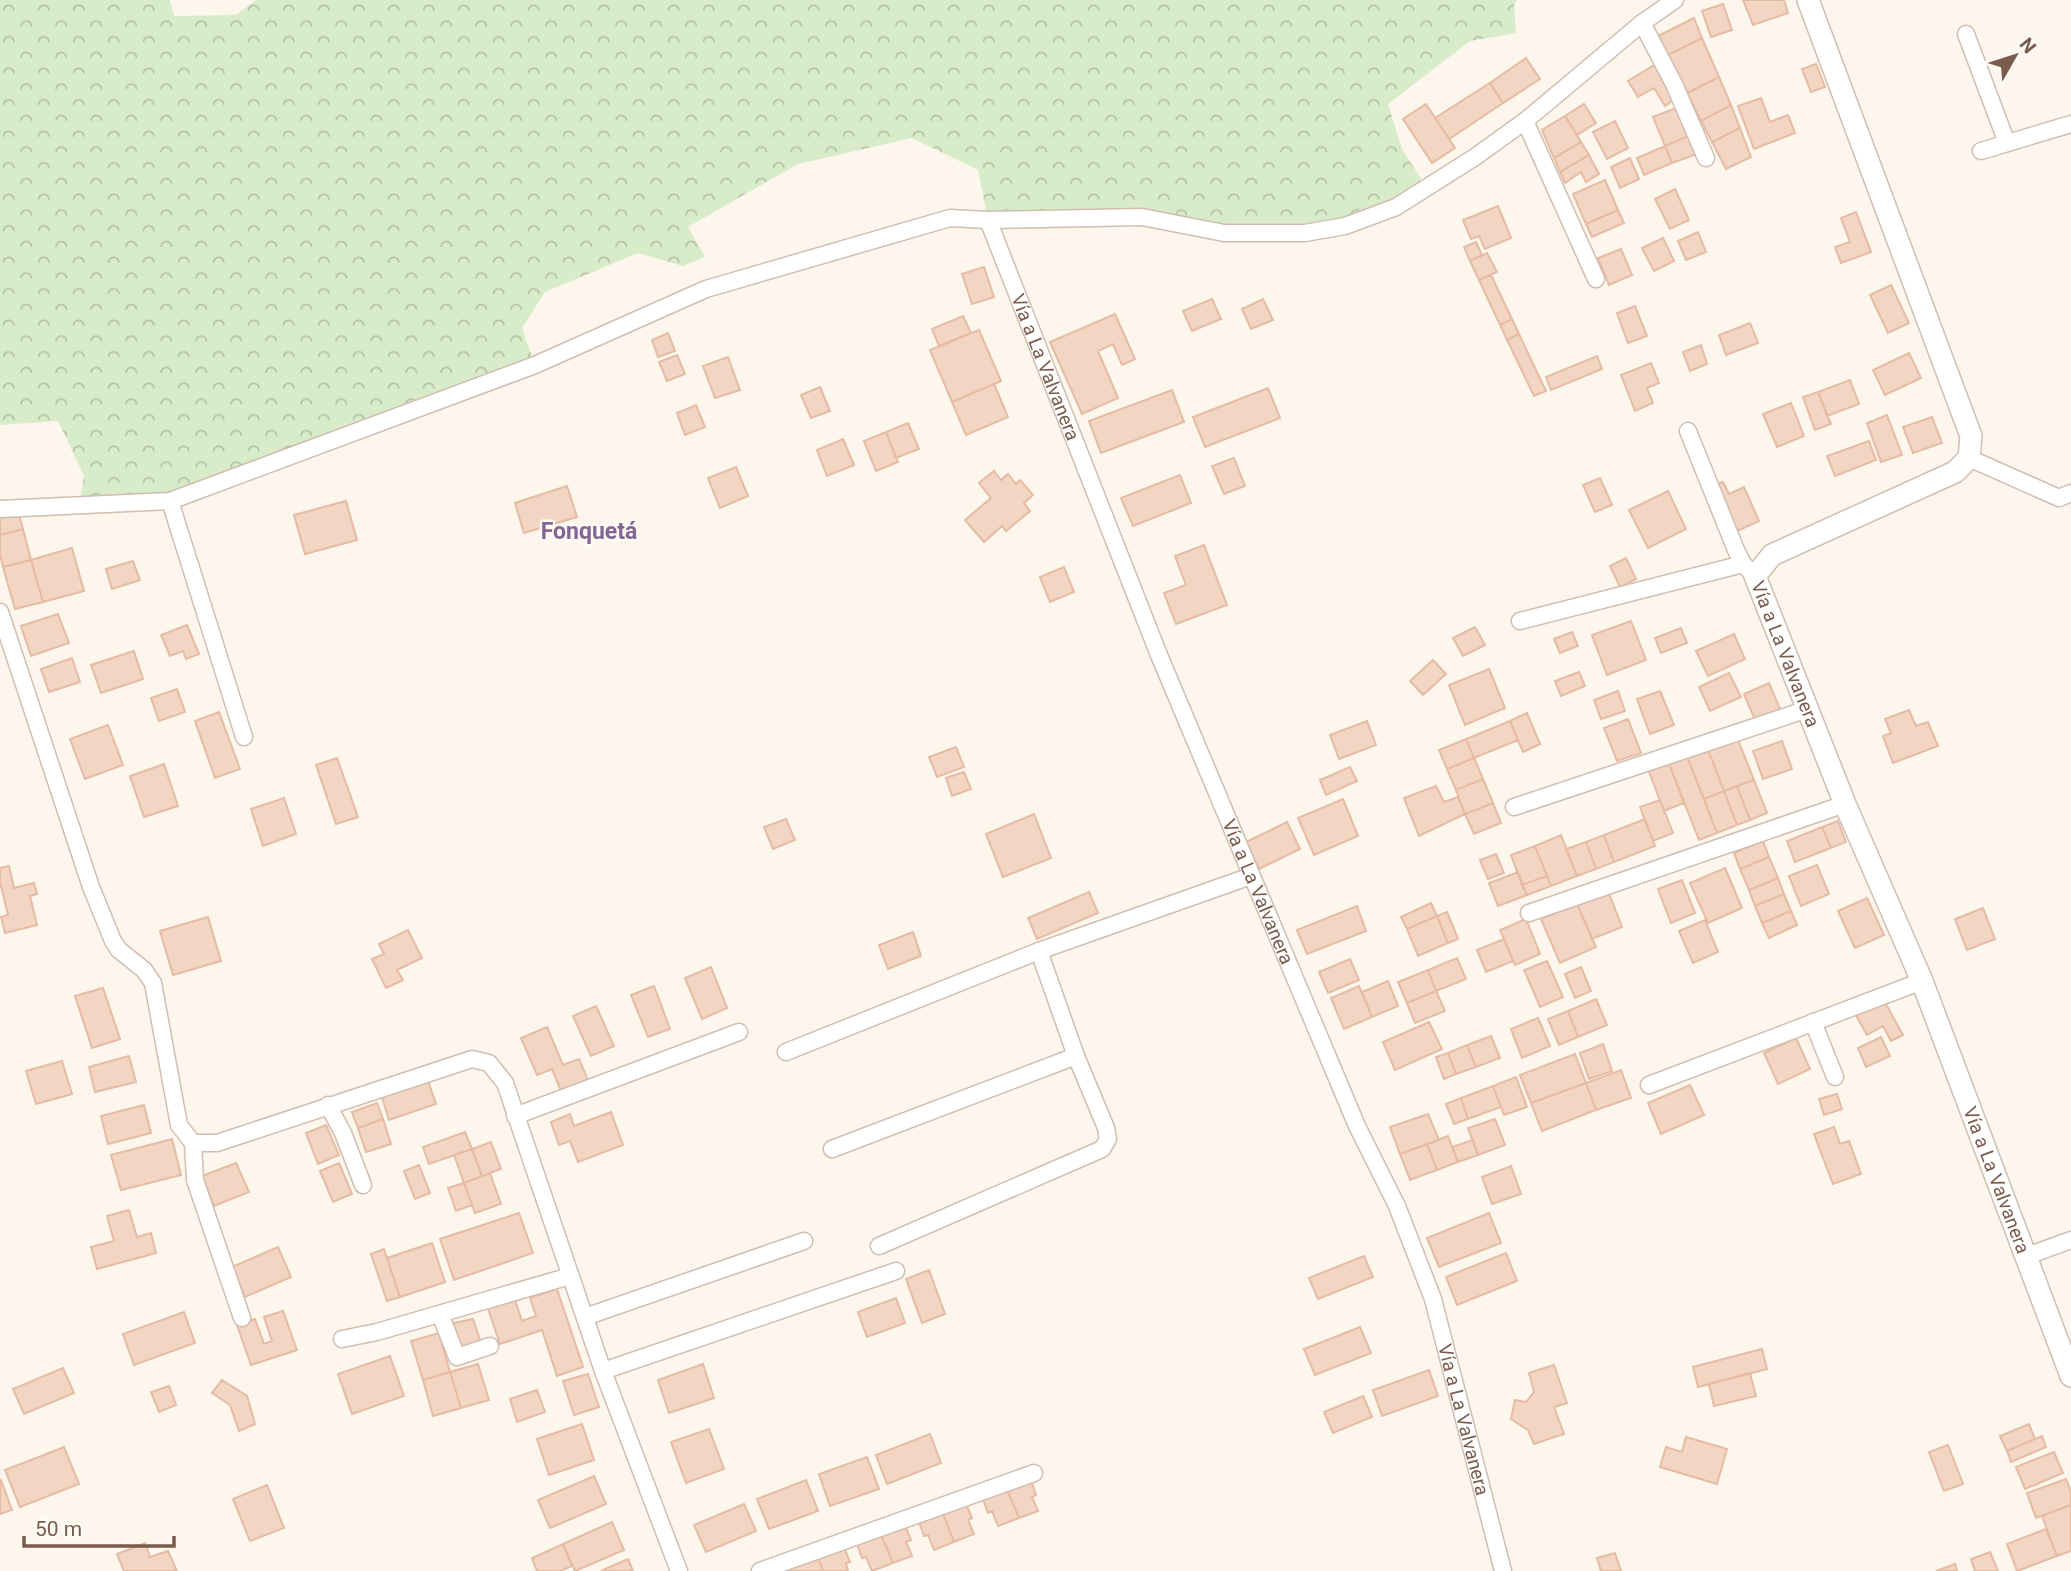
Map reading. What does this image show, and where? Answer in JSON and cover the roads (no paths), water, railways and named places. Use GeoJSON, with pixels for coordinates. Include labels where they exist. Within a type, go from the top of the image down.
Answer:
{"type":"FeatureCollection","features":[{"type":"Feature","properties":{"kind":"street"},"geometry":{"type":"LineString","coordinates":[[0,509],[170,501],[535,365],[706,289],[950,218],[988,220],[1142,217],[1224,233],[1305,233],[1345,226],[1396,207],[1465,163],[1525,121],[1642,23],[1675,0]]}},
{"type":"Feature","properties":{"kind":"street"},"geometry":{"type":"LineString","coordinates":[[1808,0],[1971,436],[1969,458],[2059,498],[2071,493]]}},
{"type":"Feature","properties":{"kind":"street"},"geometry":{"type":"LineString","coordinates":[[1642,23],[1674,84],[1706,158]]}},
{"type":"Feature","properties":{"kind":"street"},"geometry":{"type":"LineString","coordinates":[[1966,34],[2007,144]]}},
{"type":"Feature","properties":{"kind":"street"},"geometry":{"type":"LineString","coordinates":[[1525,121],[1596,279]]}},
{"type":"Feature","properties":{"kind":"street"},"geometry":{"type":"LineString","coordinates":[[1981,151],[2071,124]]}},
{"type":"Feature","properties":{"kind":"street","name":"Vía a La Valvanera"},"geometry":{"type":"LineString","coordinates":[[988,220],[1154,642],[1357,1126],[1397,1206],[1433,1299],[1503,1571]]}},
{"type":"Feature","properties":{"kind":"street"},"geometry":{"type":"LineString","coordinates":[[1520,621],[1749,570],[1688,431]]}},
{"type":"Feature","properties":{"kind":"street","name":"Vía a La Valvanera"},"geometry":{"type":"LineString","coordinates":[[1969,458],[1955,472],[1772,555],[1749,570],[1845,804],[1922,981],[2071,1376]]}},
{"type":"Feature","properties":{"kind":"street"},"geometry":{"type":"LineString","coordinates":[[170,501],[244,737]]}},
{"type":"Feature","properties":{"kind":"street"},"geometry":{"type":"LineString","coordinates":[[0,612],[91,887],[113,941],[119,950],[144,970],[153,983],[179,1125],[193,1143],[195,1180],[242,1318]]}},
{"type":"Feature","properties":{"kind":"street"},"geometry":{"type":"LineString","coordinates":[[1514,807],[1808,709]]}},
{"type":"Feature","properties":{"kind":"street"},"geometry":{"type":"LineString","coordinates":[[1528,913],[1845,804]]}},
{"type":"Feature","properties":{"kind":"street"},"geometry":{"type":"LineString","coordinates":[[786,1052],[1039,951],[1251,876]]}},
{"type":"Feature","properties":{"kind":"street"},"geometry":{"type":"LineString","coordinates":[[879,1246],[1102,1149],[1108,1139],[1039,951]]}},
{"type":"Feature","properties":{"kind":"street"},"geometry":{"type":"LineString","coordinates":[[1649,1085],[1922,981]]}},
{"type":"Feature","properties":{"kind":"street"},"geometry":{"type":"LineString","coordinates":[[1813,1022],[1835,1077]]}},
{"type":"Feature","properties":{"kind":"street"},"geometry":{"type":"LineString","coordinates":[[515,1116],[739,1032]]}},
{"type":"Feature","properties":{"kind":"street"},"geometry":{"type":"LineString","coordinates":[[832,1149],[1076,1056]]}},
{"type":"Feature","properties":{"kind":"street"},"geometry":{"type":"LineString","coordinates":[[193,1143],[217,1143],[472,1059],[489,1063],[505,1083],[603,1371],[679,1571]]}},
{"type":"Feature","properties":{"kind":"street"},"geometry":{"type":"LineString","coordinates":[[328,1105],[343,1133],[363,1185]]}},
{"type":"Feature","properties":{"kind":"street"},"geometry":{"type":"LineString","coordinates":[[2027,1256],[2071,1240]]}},
{"type":"Feature","properties":{"kind":"street"},"geometry":{"type":"LineString","coordinates":[[585,1317],[804,1241]]}},
{"type":"Feature","properties":{"kind":"street"},"geometry":{"type":"LineString","coordinates":[[603,1371],[896,1271]]}},
{"type":"Feature","properties":{"kind":"street"},"geometry":{"type":"LineString","coordinates":[[342,1339],[377,1332],[570,1276]]}},
{"type":"Feature","properties":{"kind":"street"},"geometry":{"type":"LineString","coordinates":[[440,1314],[457,1357],[490,1346]]}},
{"type":"Feature","properties":{"kind":"street"},"geometry":{"type":"LineString","coordinates":[[760,1571],[1034,1473]]}},
{"type":"Feature","properties":{"kind":"district","name":"Fonquetá"},"geometry":{"type":"Point","coordinates":[589,531]}}]}
